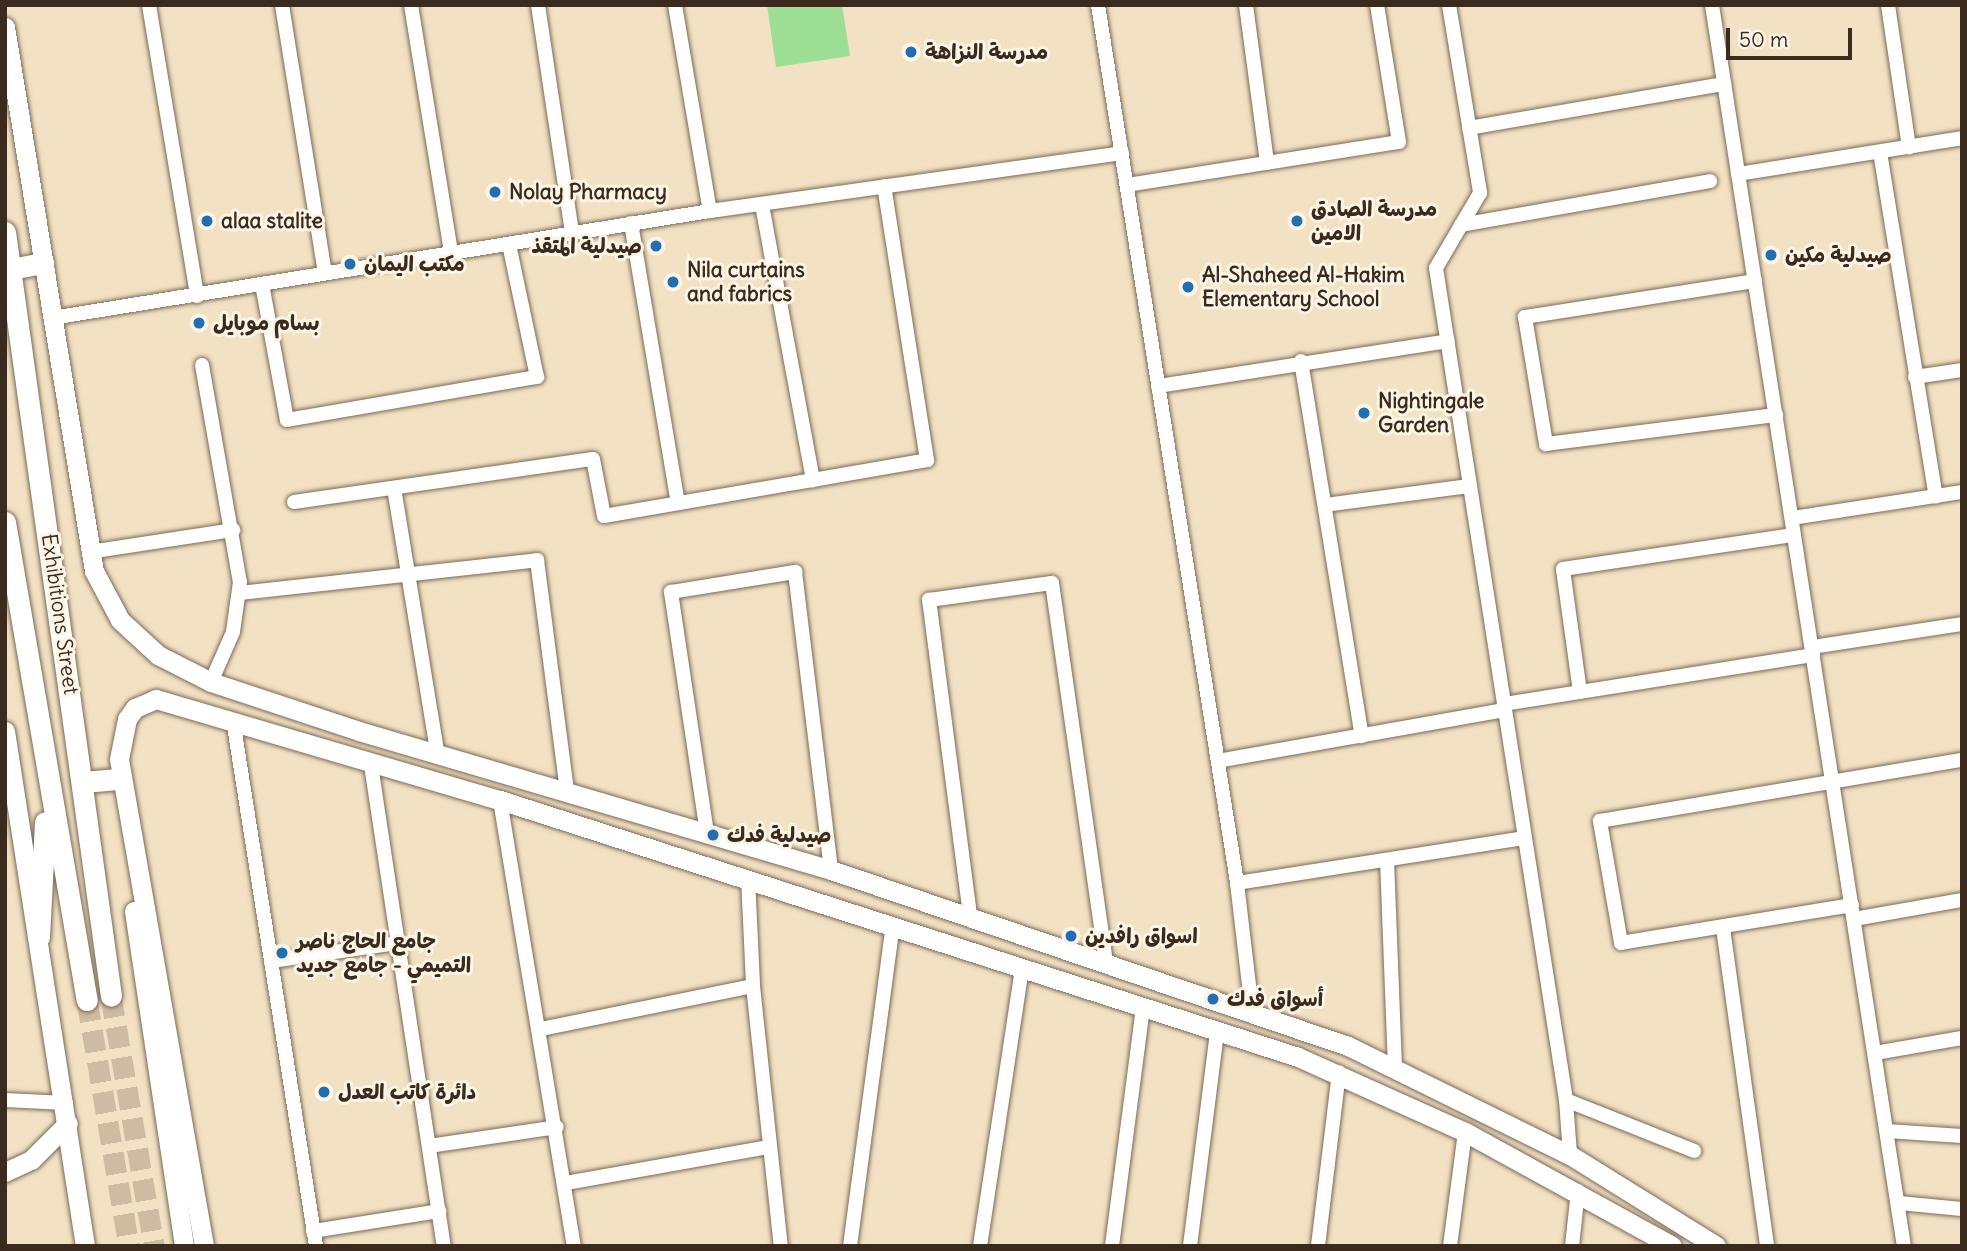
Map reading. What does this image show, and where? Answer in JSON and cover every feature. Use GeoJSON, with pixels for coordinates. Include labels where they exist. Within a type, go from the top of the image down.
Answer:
{"type":"FeatureCollection","features":[{"type":"Feature","properties":{"kind":"main road"},"geometry":{"type":"LineString","coordinates":[[5,27],[89,552],[105,597],[136,638],[158,655],[211,682],[831,870],[1106,961],[1348,1046],[1570,1155],[1716,1246]]}},
{"type":"Feature","properties":{"kind":"main road","name":"Exhibitions Street"},"geometry":{"type":"LineString","coordinates":[[5,232],[111,996]]}},
{"type":"Feature","properties":{"kind":"main road"},"geometry":{"type":"LineString","coordinates":[[11,269],[43,263]]}},
{"type":"Feature","properties":{"kind":"main road","name":"Exhibitions Street"},"geometry":{"type":"LineString","coordinates":[[5,522],[47,785],[87,1000]]}},
{"type":"Feature","properties":{"kind":"main road"},"geometry":{"type":"LineString","coordinates":[[241,722],[258,697]]}},
{"type":"Feature","properties":{"kind":"main road"},"geometry":{"type":"LineString","coordinates":[[204,1246],[121,779],[122,733],[127,719],[145,702],[176,701],[371,765],[500,800],[870,916],[1339,1072],[1465,1132],[1578,1191],[1672,1246]]}},
{"type":"Feature","properties":{"kind":"main road"},"geometry":{"type":"LineString","coordinates":[[5,731],[67,1113],[85,1246]]}},
{"type":"Feature","properties":{"kind":"main road"},"geometry":{"type":"LineString","coordinates":[[83,782],[121,779]]}},
{"type":"Feature","properties":{"kind":"main road"},"geometry":{"type":"LineString","coordinates":[[39,937],[47,785]]}},
{"type":"Feature","properties":{"kind":"main road"},"geometry":{"type":"LineString","coordinates":[[137,866],[136,941],[184,1246]]}},
{"type":"Feature","properties":{"kind":"main road"},"geometry":{"type":"LineString","coordinates":[[870,916],[879,887]]}},
{"type":"Feature","properties":{"kind":"main road"},"geometry":{"type":"LineString","coordinates":[[5,1172],[31,1160],[67,1113]]}},
{"type":"Feature","properties":{"kind":"street"},"geometry":{"type":"LineString","coordinates":[[149,5],[197,296]]}},
{"type":"Feature","properties":{"kind":"street"},"geometry":{"type":"LineString","coordinates":[[282,5],[325,272]]}},
{"type":"Feature","properties":{"kind":"street"},"geometry":{"type":"LineString","coordinates":[[411,5],[451,253]]}},
{"type":"Feature","properties":{"kind":"street"},"geometry":{"type":"LineString","coordinates":[[538,5],[572,233]]}},
{"type":"Feature","properties":{"kind":"street"},"geometry":{"type":"LineString","coordinates":[[675,5],[710,211]]}},
{"type":"Feature","properties":{"kind":"street"},"geometry":{"type":"LineString","coordinates":[[1098,5],[1237,883],[1252,1011]]}},
{"type":"Feature","properties":{"kind":"street"},"geometry":{"type":"LineString","coordinates":[[1246,5],[1267,163]]}},
{"type":"Feature","properties":{"kind":"street"},"geometry":{"type":"LineString","coordinates":[[1127,186],[1399,142],[1377,5]]}},
{"type":"Feature","properties":{"kind":"street"},"geometry":{"type":"LineString","coordinates":[[1449,5],[1480,193],[1436,268],[1566,1100],[1570,1155]]}},
{"type":"Feature","properties":{"kind":"street"},"geometry":{"type":"LineString","coordinates":[[1712,5],[1904,1246]]}},
{"type":"Feature","properties":{"kind":"street"},"geometry":{"type":"LineString","coordinates":[[1888,5],[1909,147]]}},
{"type":"Feature","properties":{"kind":"street"},"geometry":{"type":"LineString","coordinates":[[1469,128],[1724,84]]}},
{"type":"Feature","properties":{"kind":"street"},"geometry":{"type":"LineString","coordinates":[[1738,174],[1962,138]]}},
{"type":"Feature","properties":{"kind":"street"},"geometry":{"type":"LineString","coordinates":[[1880,152],[1936,496]]}},
{"type":"Feature","properties":{"kind":"street"},"geometry":{"type":"LineString","coordinates":[[52,318],[631,223],[1122,153]]}},
{"type":"Feature","properties":{"kind":"street"},"geometry":{"type":"LineString","coordinates":[[1461,225],[1710,181]]}},
{"type":"Feature","properties":{"kind":"street"},"geometry":{"type":"LineString","coordinates":[[295,502],[593,459],[604,516],[928,460],[884,186]]}},
{"type":"Feature","properties":{"kind":"street"},"geometry":{"type":"LineString","coordinates":[[762,205],[813,480]]}},
{"type":"Feature","properties":{"kind":"street"},"geometry":{"type":"LineString","coordinates":[[631,223],[678,503]]}},
{"type":"Feature","properties":{"kind":"street"},"geometry":{"type":"LineString","coordinates":[[262,284],[287,420],[537,377],[509,244]]}},
{"type":"Feature","properties":{"kind":"street"},"geometry":{"type":"LineString","coordinates":[[1755,281],[1525,317],[1546,444],[1776,415]]}},
{"type":"Feature","properties":{"kind":"street"},"geometry":{"type":"LineString","coordinates":[[1158,386],[1301,361],[1448,341]]}},
{"type":"Feature","properties":{"kind":"street"},"geometry":{"type":"LineString","coordinates":[[1301,361],[1363,736]]}},
{"type":"Feature","properties":{"kind":"street"},"geometry":{"type":"LineString","coordinates":[[202,365],[233,530],[240,593],[233,632],[211,682]]}},
{"type":"Feature","properties":{"kind":"street"},"geometry":{"type":"LineString","coordinates":[[1915,377],[1962,370]]}},
{"type":"Feature","properties":{"kind":"street"},"geometry":{"type":"LineString","coordinates":[[1325,505],[1470,486]]}},
{"type":"Feature","properties":{"kind":"street"},"geometry":{"type":"LineString","coordinates":[[394,488],[438,752]]}},
{"type":"Feature","properties":{"kind":"street"},"geometry":{"type":"LineString","coordinates":[[1792,518],[1962,492]]}},
{"type":"Feature","properties":{"kind":"street"},"geometry":{"type":"LineString","coordinates":[[89,552],[233,530]]}},
{"type":"Feature","properties":{"kind":"street"},"geometry":{"type":"LineString","coordinates":[[1580,692],[1563,569],[1794,535]]}},
{"type":"Feature","properties":{"kind":"street"},"geometry":{"type":"LineString","coordinates":[[240,593],[410,577],[537,560],[567,792]]}},
{"type":"Feature","properties":{"kind":"street"},"geometry":{"type":"LineString","coordinates":[[707,833],[671,592],[795,572],[831,870]]}},
{"type":"Feature","properties":{"kind":"street"},"geometry":{"type":"LineString","coordinates":[[970,915],[929,600],[1052,583],[1106,961]]}},
{"type":"Feature","properties":{"kind":"street"},"geometry":{"type":"LineString","coordinates":[[1218,761],[1363,736],[1580,692],[1962,624]]}},
{"type":"Feature","properties":{"kind":"street"},"geometry":{"type":"LineString","coordinates":[[241,722],[271,961],[315,1239],[439,1211]]}},
{"type":"Feature","properties":{"kind":"street"},"geometry":{"type":"LineString","coordinates":[[1962,760],[1832,779],[1600,821],[1621,943],[1723,928],[1962,900]]}},
{"type":"Feature","properties":{"kind":"street"},"geometry":{"type":"LineString","coordinates":[[371,765],[444,1246]]}},
{"type":"Feature","properties":{"kind":"street"},"geometry":{"type":"LineString","coordinates":[[500,800],[541,1029],[574,1246]]}},
{"type":"Feature","properties":{"kind":"street"},"geometry":{"type":"LineString","coordinates":[[1237,883],[1525,838]]}},
{"type":"Feature","properties":{"kind":"street"},"geometry":{"type":"LineString","coordinates":[[1387,860],[1395,1070]]}},
{"type":"Feature","properties":{"kind":"street"},"geometry":{"type":"LineString","coordinates":[[748,878],[753,986],[780,1246]]}},
{"type":"Feature","properties":{"kind":"street"},"geometry":{"type":"LineString","coordinates":[[850,1246],[893,925]]}},
{"type":"Feature","properties":{"kind":"street"},"geometry":{"type":"LineString","coordinates":[[1723,928],[1767,1246]]}},
{"type":"Feature","properties":{"kind":"street"},"geometry":{"type":"LineString","coordinates":[[271,961],[397,943]]}},
{"type":"Feature","properties":{"kind":"street"},"geometry":{"type":"LineString","coordinates":[[980,1246],[1022,967]]}},
{"type":"Feature","properties":{"kind":"street"},"geometry":{"type":"LineString","coordinates":[[541,1029],[753,986]]}},
{"type":"Feature","properties":{"kind":"street"},"geometry":{"type":"LineString","coordinates":[[1112,1246],[1143,1008]]}},
{"type":"Feature","properties":{"kind":"street"},"geometry":{"type":"LineString","coordinates":[[1190,1246],[1217,1031]]}},
{"type":"Feature","properties":{"kind":"street"},"geometry":{"type":"LineString","coordinates":[[1875,1053],[1962,1038]]}},
{"type":"Feature","properties":{"kind":"street"},"geometry":{"type":"LineString","coordinates":[[1318,1246],[1339,1072]]}},
{"type":"Feature","properties":{"kind":"street"},"geometry":{"type":"LineString","coordinates":[[5,1100],[67,1113]]}},
{"type":"Feature","properties":{"kind":"street"},"geometry":{"type":"LineString","coordinates":[[1566,1100],[1694,1151]]}},
{"type":"Feature","properties":{"kind":"street"},"geometry":{"type":"LineString","coordinates":[[429,1146],[557,1127]]}},
{"type":"Feature","properties":{"kind":"street"},"geometry":{"type":"LineString","coordinates":[[1887,1131],[1962,1136]]}},
{"type":"Feature","properties":{"kind":"street"},"geometry":{"type":"LineString","coordinates":[[1450,1246],[1465,1132]]}},
{"type":"Feature","properties":{"kind":"street"},"geometry":{"type":"LineString","coordinates":[[566,1183],[768,1147]]}},
{"type":"Feature","properties":{"kind":"street"},"geometry":{"type":"LineString","coordinates":[[1573,1246],[1578,1191]]}},
{"type":"Feature","properties":{"kind":"street"},"geometry":{"type":"LineString","coordinates":[[1899,1203],[1962,1209]]}},
{"type":"Feature","properties":{"kind":"green space"},"geometry":{"type":"Polygon","coordinates":[[[767,5],[842,5],[850,56],[776,67],[767,5]]]}},
{"type":"Feature","properties":{"kind":"tunnel"},"geometry":{"type":"LineString","coordinates":[[111,996],[154,1246]]}},
{"type":"Feature","properties":{"kind":"tunnel"},"geometry":{"type":"LineString","coordinates":[[87,1000],[129,1246]]}},
{"type":"Feature","properties":{"kind":"place","name":"مدرسة النزاهة"},"geometry":{"type":"Point","coordinates":[911,52]}},
{"type":"Feature","properties":{"kind":"place","name":"Nolay Pharmacy"},"geometry":{"type":"Point","coordinates":[495,192]}},
{"type":"Feature","properties":{"kind":"place","name":"alaa stalite"},"geometry":{"type":"Point","coordinates":[207,221]}},
{"type":"Feature","properties":{"kind":"place","name":"مدرسة الصادق الامين"},"geometry":{"type":"Point","coordinates":[1297,221]}},
{"type":"Feature","properties":{"kind":"place","name":"صيدلية المتقذ"},"geometry":{"type":"Point","coordinates":[656,246]}},
{"type":"Feature","properties":{"kind":"place","name":"صيدلية مكين"},"geometry":{"type":"Point","coordinates":[1771,255]}},
{"type":"Feature","properties":{"kind":"place","name":"مكتب اليمان"},"geometry":{"type":"Point","coordinates":[350,264]}},
{"type":"Feature","properties":{"kind":"place","name":"Nila curtains and fabrics"},"geometry":{"type":"Point","coordinates":[673,282]}},
{"type":"Feature","properties":{"kind":"place","name":"Al-Shaheed Al-Hakim Elementary School"},"geometry":{"type":"Point","coordinates":[1188,287]}},
{"type":"Feature","properties":{"kind":"place","name":"بسام موبايل"},"geometry":{"type":"Point","coordinates":[199,323]}},
{"type":"Feature","properties":{"kind":"place","name":"Nightingale Garden"},"geometry":{"type":"Point","coordinates":[1364,413]}},
{"type":"Feature","properties":{"kind":"place","name":"صيدلية فدك"},"geometry":{"type":"Point","coordinates":[713,835]}},
{"type":"Feature","properties":{"kind":"place","name":"اسواق رافدين"},"geometry":{"type":"Point","coordinates":[1071,936]}},
{"type":"Feature","properties":{"kind":"place","name":"جامع الحاج ناصر التميمي - جامع جديد"},"geometry":{"type":"Point","coordinates":[282,953]}},
{"type":"Feature","properties":{"kind":"place","name":"أسواق فدك"},"geometry":{"type":"Point","coordinates":[1213,999]}},
{"type":"Feature","properties":{"kind":"place","name":"دائرة كاتب العدل"},"geometry":{"type":"Point","coordinates":[324,1092]}}]}
